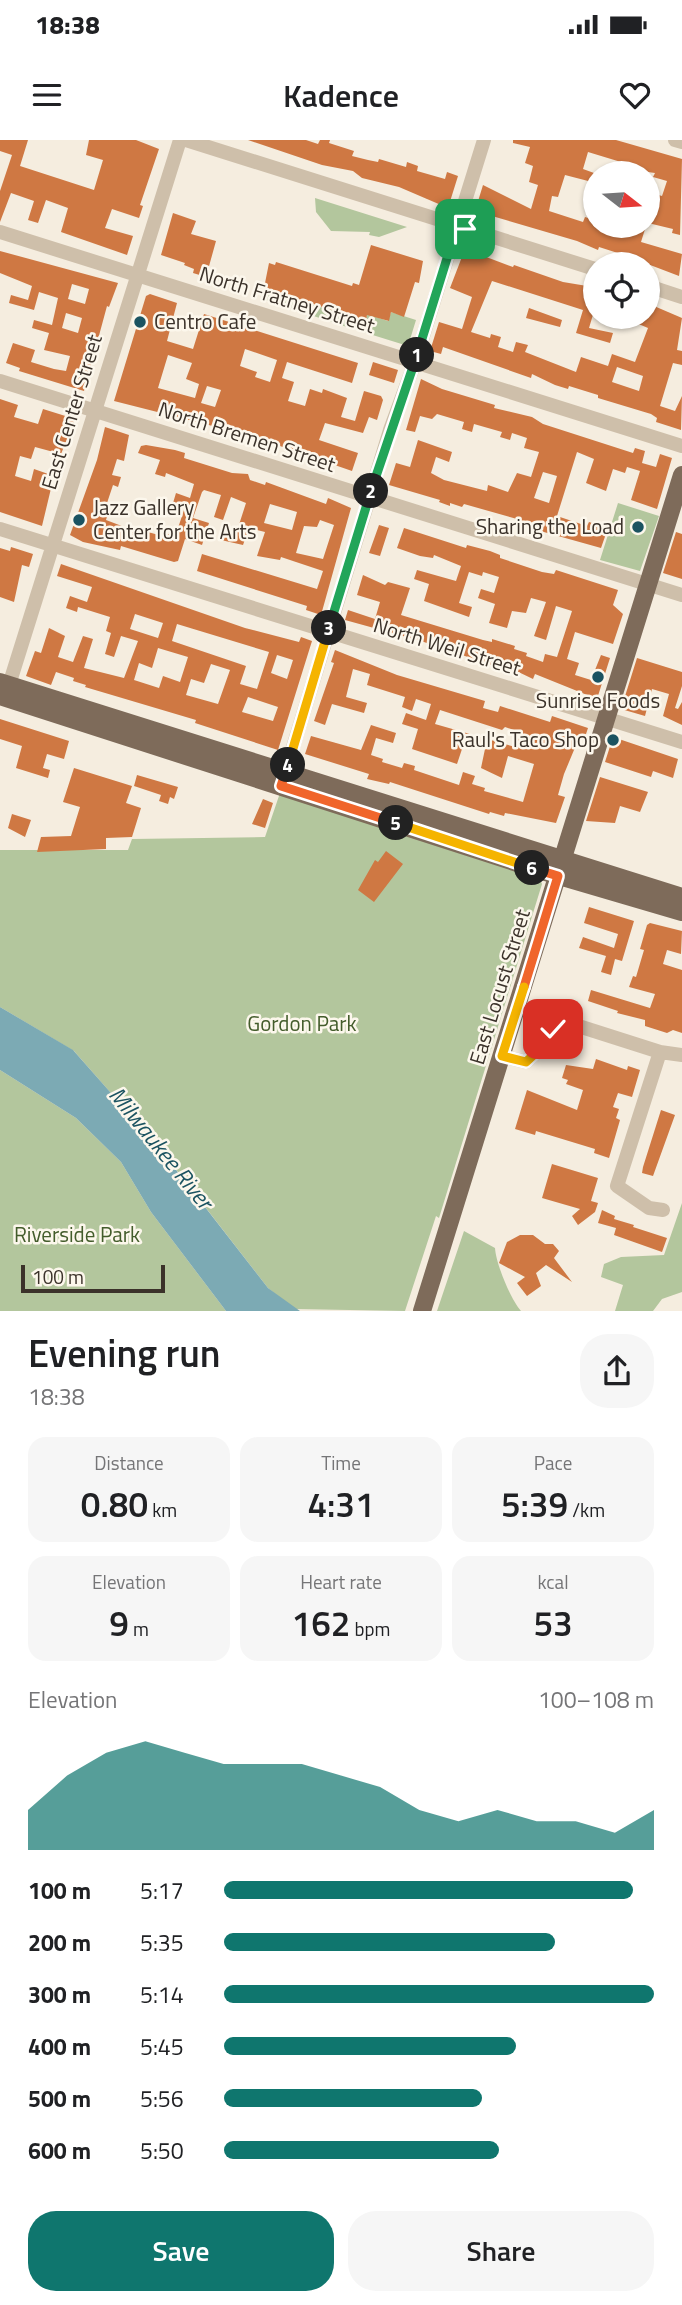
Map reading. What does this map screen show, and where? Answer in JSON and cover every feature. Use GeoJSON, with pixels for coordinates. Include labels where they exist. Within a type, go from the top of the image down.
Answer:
{"type":"FeatureCollection","features":[{"type":"Feature","properties":{"kind":"main road","name":"East Locust Street"},"geometry":{"type":"LineString","coordinates":[[422,1311],[682,475]]}},
{"type":"Feature","properties":{"kind":"main road"},"geometry":{"type":"LineString","coordinates":[[2,689],[561,868],[682,912]]}},
{"type":"Feature","properties":{"kind":"main road"},"geometry":{"type":"LineString","coordinates":[[561,868],[682,897]]}},
{"type":"Feature","properties":{"kind":"street","name":"East Center Street"},"geometry":{"type":"LineString","coordinates":[[2,689],[52,546],[180,140]]}},
{"type":"Feature","properties":{"kind":"street"},"geometry":{"type":"LineString","coordinates":[[186,140],[583,266]]}},
{"type":"Feature","properties":{"kind":"street"},"geometry":{"type":"LineString","coordinates":[[283,780],[369,498],[415,362],[484,140]]}},
{"type":"Feature","properties":{"kind":"street"},"geometry":{"type":"LineString","coordinates":[[675,140],[682,142]]}},
{"type":"Feature","properties":{"kind":"street","name":"North Fratney Street"},"geometry":{"type":"LineString","coordinates":[[0,232],[682,446]]}},
{"type":"Feature","properties":{"kind":"street"},"geometry":{"type":"LineString","coordinates":[[660,290],[682,297]]}},
{"type":"Feature","properties":{"kind":"street","name":"North Bremen Street"},"geometry":{"type":"LineString","coordinates":[[0,381],[682,595]]}},
{"type":"Feature","properties":{"kind":"street","name":"North Weil Street"},"geometry":{"type":"LineString","coordinates":[[0,529],[682,742]]}},
{"type":"Feature","properties":{"kind":"street"},"geometry":{"type":"LineString","coordinates":[[502,1056],[526,1062],[541,1048],[559,1023],[569,1023],[660,1052],[682,1055]]}},
{"type":"Feature","properties":{"kind":"street"},"geometry":{"type":"LineString","coordinates":[[660,1052],[617,1186],[649,1208],[663,1209]]}},
{"type":"Feature","properties":{"kind":"green space"},"geometry":{"type":"Polygon","coordinates":[[[315,198],[407,227],[379,237],[369,235],[370,232],[331,231],[316,212],[315,198]]]}},
{"type":"Feature","properties":{"kind":"green space"},"geometry":{"type":"Polygon","coordinates":[[[267,290],[359,319],[353,329],[265,300],[267,290]]]}},
{"type":"Feature","properties":{"kind":"green space"},"geometry":{"type":"Polygon","coordinates":[[[391,312],[416,320],[408,346],[363,332],[367,314],[388,321],[391,312]]]}},
{"type":"Feature","properties":{"kind":"green space"},"geometry":{"type":"Polygon","coordinates":[[[618,503],[659,516],[640,571],[600,560],[618,503]]]}},
{"type":"Feature","properties":{"kind":"green space","name":"Gordon Park"},"geometry":{"type":"Polygon","coordinates":[[[281,790],[540,879],[542,884],[439,1218],[436,1216],[405,1311],[294,1309],[268,1288],[161,1150],[74,1051],[0,1007],[0,850],[128,850],[132,839],[265,837],[281,790]]]}},
{"type":"Feature","properties":{"kind":"green space","name":"Riverside Park"},"geometry":{"type":"Polygon","coordinates":[[[0,1070],[76,1118],[121,1162],[151,1212],[226,1311],[0,1311],[0,1070]]]}},
{"type":"Feature","properties":{"kind":"green space"},"geometry":{"type":"Polygon","coordinates":[[[682,1203],[682,1292],[662,1299],[653,1311],[615,1311],[623,1285],[601,1277],[604,1264],[621,1257],[664,1255],[682,1203]]]}},
{"type":"Feature","properties":{"kind":"green space"},"geometry":{"type":"Polygon","coordinates":[[[464,1231],[495,1248],[505,1281],[521,1311],[437,1311],[464,1231]]]}},
{"type":"Feature","properties":{"kind":"water","name":"Milwaukee River"},"geometry":{"type":"Polygon","coordinates":[[[0,1007],[73,1050],[156,1144],[268,1288],[300,1311],[226,1311],[151,1212],[121,1162],[76,1118],[0,1070],[0,1007]]]}},
{"type":"Feature","properties":{"kind":"building"},"geometry":{"type":"Polygon","coordinates":[[[0,140],[28,140],[20,166],[94,190],[103,160],[86,155],[89,140],[136,140],[159,149],[140,205],[143,206],[139,218],[112,209],[105,228],[133,236],[127,255],[61,232],[68,208],[46,200],[38,223],[28,220],[34,201],[11,193],[0,222],[0,191],[12,155],[0,151],[0,140]]]}},
{"type":"Feature","properties":{"kind":"building"},"geometry":{"type":"Polygon","coordinates":[[[248,140],[306,140],[318,144],[320,140],[330,140],[329,143],[354,151],[352,156],[378,162],[379,159],[406,167],[407,162],[418,166],[417,171],[445,179],[447,172],[458,176],[448,208],[399,187],[362,178],[353,171],[322,165],[248,140]]]}},
{"type":"Feature","properties":{"kind":"building"},"geometry":{"type":"Polygon","coordinates":[[[513,140],[616,140],[682,159],[680,235],[672,233],[673,229],[660,226],[660,195],[667,181],[660,179],[660,161],[618,161],[588,152],[583,161],[583,180],[565,175],[558,197],[552,196],[549,211],[583,222],[583,238],[642,238],[641,242],[682,254],[679,276],[660,269],[660,252],[615,252],[599,247],[598,250],[577,241],[475,211],[483,185],[531,209],[538,185],[529,182],[533,166],[525,163],[530,147],[513,143],[513,140]]]}},
{"type":"Feature","properties":{"kind":"building"},"geometry":{"type":"Polygon","coordinates":[[[173,213],[196,221],[191,234],[216,241],[206,277],[193,273],[194,269],[184,265],[185,263],[161,255],[173,213]]]}},
{"type":"Feature","properties":{"kind":"building"},"geometry":{"type":"Polygon","coordinates":[[[371,245],[423,261],[419,283],[415,282],[404,317],[391,312],[389,321],[367,315],[366,320],[359,319],[264,288],[269,263],[275,265],[276,262],[352,286],[353,283],[359,285],[371,245]]]}},
{"type":"Feature","properties":{"kind":"building"},"geometry":{"type":"Polygon","coordinates":[[[465,249],[513,267],[514,265],[563,282],[583,285],[583,310],[492,281],[471,332],[490,338],[491,334],[501,337],[498,347],[513,352],[516,342],[528,345],[525,352],[576,372],[581,357],[608,366],[612,354],[635,362],[648,329],[660,329],[660,309],[682,318],[677,350],[682,351],[682,365],[673,363],[660,406],[675,411],[682,396],[681,430],[656,422],[657,418],[651,414],[569,386],[568,389],[555,385],[532,374],[531,378],[443,347],[441,354],[430,351],[439,322],[462,329],[472,297],[450,288],[465,249]],[[617,367],[612,382],[639,391],[643,376],[617,367]]]}},
{"type":"Feature","properties":{"kind":"building"},"geometry":{"type":"Polygon","coordinates":[[[0,251],[118,283],[109,307],[107,306],[84,391],[19,371],[20,368],[6,363],[13,343],[35,350],[31,362],[54,369],[66,371],[70,356],[44,350],[49,333],[32,328],[34,320],[52,325],[58,298],[39,292],[34,310],[9,303],[11,295],[28,300],[32,286],[0,273],[0,251]],[[72,284],[68,299],[85,304],[89,289],[72,284]],[[66,313],[62,328],[78,333],[82,318],[66,313]]]}},
{"type":"Feature","properties":{"kind":"building"},"geometry":{"type":"Polygon","coordinates":[[[150,294],[177,303],[167,341],[193,349],[204,314],[358,363],[352,383],[287,362],[282,378],[294,382],[288,401],[305,406],[310,389],[322,393],[323,389],[347,398],[341,417],[355,421],[364,391],[381,396],[383,400],[377,420],[369,417],[363,433],[325,423],[319,440],[358,453],[352,471],[248,435],[114,401],[146,296],[150,294]],[[245,349],[240,366],[257,372],[255,377],[270,382],[277,360],[245,349]],[[168,355],[158,388],[195,398],[199,384],[186,379],[192,363],[168,355]],[[207,386],[201,403],[215,407],[221,390],[207,386]]]}},
{"type":"Feature","properties":{"kind":"building"},"geometry":{"type":"Polygon","coordinates":[[[529,308],[562,320],[560,327],[526,318],[529,308]]]}},
{"type":"Feature","properties":{"kind":"building"},"geometry":{"type":"Polygon","coordinates":[[[583,310],[583,329],[613,333],[610,343],[576,333],[583,310]]]}},
{"type":"Feature","properties":{"kind":"building"},"geometry":{"type":"Polygon","coordinates":[[[373,362],[398,370],[394,383],[369,375],[373,362]]]}},
{"type":"Feature","properties":{"kind":"building"},"geometry":{"type":"Polygon","coordinates":[[[421,379],[442,389],[495,405],[494,408],[532,417],[543,424],[633,453],[635,448],[645,451],[642,463],[656,467],[660,454],[672,458],[657,509],[631,500],[640,471],[627,467],[625,473],[613,469],[606,491],[586,483],[594,459],[577,452],[557,516],[587,526],[589,522],[608,528],[601,548],[526,527],[525,530],[515,526],[517,519],[464,504],[462,507],[450,503],[450,506],[439,502],[440,500],[389,485],[396,463],[410,467],[418,440],[452,452],[449,462],[436,457],[431,473],[444,480],[487,491],[488,485],[508,492],[517,473],[531,477],[539,452],[524,448],[527,438],[512,433],[510,440],[500,437],[502,432],[474,424],[472,432],[462,429],[464,422],[437,414],[432,419],[420,416],[415,432],[406,430],[421,379]],[[543,472],[534,498],[549,503],[557,476],[543,472]]]}},
{"type":"Feature","properties":{"kind":"building"},"geometry":{"type":"Polygon","coordinates":[[[0,399],[18,405],[14,417],[38,424],[43,409],[75,419],[61,454],[35,447],[31,459],[20,456],[15,476],[31,481],[34,469],[54,476],[42,526],[0,512],[0,399]]]}},
{"type":"Feature","properties":{"kind":"building"},"geometry":{"type":"Polygon","coordinates":[[[105,427],[129,435],[124,461],[117,459],[112,475],[121,477],[118,487],[113,485],[106,506],[110,507],[106,520],[148,534],[162,536],[163,532],[175,537],[185,507],[173,503],[176,493],[190,498],[194,484],[166,473],[165,477],[155,474],[160,460],[138,453],[141,446],[146,445],[185,453],[184,458],[232,473],[248,474],[250,480],[265,485],[266,482],[326,504],[328,498],[351,508],[321,615],[306,610],[307,606],[197,571],[202,554],[317,589],[323,571],[281,557],[280,560],[257,556],[265,532],[249,528],[243,545],[221,540],[224,530],[236,534],[246,503],[231,497],[223,520],[214,517],[221,495],[204,490],[202,492],[193,518],[209,523],[202,545],[185,539],[178,561],[174,562],[121,546],[120,550],[83,542],[70,535],[97,460],[105,427]],[[270,504],[264,523],[292,530],[297,512],[270,504]],[[320,520],[317,527],[304,526],[296,553],[323,559],[334,525],[320,520]]]}},
{"type":"Feature","properties":{"kind":"building"},"geometry":{"type":"Polygon","coordinates":[[[379,525],[389,528],[380,556],[369,553],[379,525]]]}},
{"type":"Feature","properties":{"kind":"building"},"geometry":{"type":"Polygon","coordinates":[[[404,528],[466,548],[467,545],[490,551],[500,555],[500,558],[542,572],[554,574],[556,570],[618,590],[613,605],[623,614],[613,644],[575,632],[567,659],[579,663],[575,675],[591,680],[601,655],[610,658],[597,699],[535,674],[533,679],[508,667],[506,670],[421,641],[345,620],[348,610],[375,619],[380,602],[357,595],[363,575],[385,585],[388,582],[410,588],[401,615],[483,640],[492,642],[492,639],[515,646],[514,649],[527,653],[526,656],[543,662],[545,654],[557,657],[572,611],[556,606],[546,640],[534,636],[546,602],[531,598],[526,613],[512,611],[507,628],[489,623],[495,604],[478,598],[481,589],[494,593],[499,577],[483,572],[482,576],[469,572],[459,603],[472,607],[469,617],[424,601],[429,584],[414,579],[417,570],[456,581],[461,566],[434,555],[433,558],[420,556],[397,548],[404,528]]]}},
{"type":"Feature","properties":{"kind":"building"},"geometry":{"type":"Polygon","coordinates":[[[676,532],[682,534],[682,579],[663,573],[676,532]]]}},
{"type":"Feature","properties":{"kind":"building"},"geometry":{"type":"Polygon","coordinates":[[[11,547],[33,554],[29,567],[22,565],[14,602],[0,597],[0,548],[10,551],[11,547]]]}},
{"type":"Feature","properties":{"kind":"building"},"geometry":{"type":"Polygon","coordinates":[[[61,564],[245,628],[299,642],[301,637],[312,641],[278,750],[195,723],[196,720],[85,687],[86,685],[73,681],[74,678],[56,672],[51,685],[26,676],[35,651],[41,653],[49,628],[65,636],[58,657],[73,662],[83,636],[93,639],[84,668],[124,678],[138,641],[121,636],[114,657],[105,654],[111,633],[106,631],[110,617],[78,607],[77,612],[66,608],[70,596],[87,602],[92,587],[57,576],[61,564]],[[135,614],[130,629],[158,638],[163,623],[135,614]],[[177,624],[172,641],[246,666],[240,684],[257,689],[269,652],[177,624]],[[158,648],[152,668],[139,663],[134,680],[159,688],[163,676],[180,682],[188,657],[158,648]],[[277,655],[271,673],[287,679],[293,660],[277,655]],[[211,664],[204,683],[191,679],[186,695],[218,704],[230,670],[211,664]],[[248,697],[242,712],[273,721],[278,707],[248,697]]]}},
{"type":"Feature","properties":{"kind":"building"},"geometry":{"type":"Polygon","coordinates":[[[335,650],[397,675],[485,701],[483,708],[498,712],[500,706],[550,722],[552,716],[588,728],[584,740],[580,739],[574,750],[564,774],[558,795],[565,797],[556,823],[505,813],[504,816],[490,812],[489,814],[390,782],[389,784],[367,779],[369,774],[305,754],[311,736],[361,750],[371,725],[396,733],[393,743],[376,738],[371,755],[383,759],[382,762],[402,768],[404,763],[415,766],[414,770],[459,785],[463,772],[475,776],[472,784],[485,788],[484,791],[523,802],[534,764],[508,756],[502,778],[481,768],[485,749],[464,743],[457,764],[412,749],[418,729],[402,724],[406,713],[426,720],[431,704],[416,699],[412,711],[402,707],[405,697],[367,685],[370,674],[353,669],[346,697],[367,703],[364,713],[332,704],[325,725],[314,721],[334,663],[331,662],[335,650]],[[440,710],[435,724],[515,747],[520,732],[505,727],[502,730],[440,710]]]}},
{"type":"Feature","properties":{"kind":"building"},"geometry":{"type":"Polygon","coordinates":[[[637,658],[682,672],[682,686],[675,708],[678,709],[682,702],[682,725],[663,716],[669,694],[652,689],[645,716],[621,709],[637,658]]]}},
{"type":"Feature","properties":{"kind":"building"},"geometry":{"type":"Polygon","coordinates":[[[0,719],[69,741],[64,759],[47,754],[43,768],[50,770],[48,778],[16,768],[22,746],[0,739],[0,719]]]}},
{"type":"Feature","properties":{"kind":"building"},"geometry":{"type":"Polygon","coordinates":[[[613,737],[678,759],[673,778],[653,771],[651,777],[605,762],[613,737]]]}},
{"type":"Feature","properties":{"kind":"building"},"geometry":{"type":"Polygon","coordinates":[[[74,768],[132,786],[126,803],[141,808],[132,837],[106,838],[106,849],[37,852],[41,837],[71,836],[80,807],[63,802],[74,768]]]}},
{"type":"Feature","properties":{"kind":"building"},"geometry":{"type":"Polygon","coordinates":[[[137,775],[178,787],[174,799],[170,797],[168,804],[159,801],[161,795],[134,786],[137,775]]]}},
{"type":"Feature","properties":{"kind":"building"},"geometry":{"type":"Polygon","coordinates":[[[600,777],[648,792],[640,812],[620,806],[615,823],[586,821],[600,777]]]}},
{"type":"Feature","properties":{"kind":"building"},"geometry":{"type":"Polygon","coordinates":[[[263,799],[273,803],[265,828],[252,824],[263,799]]]}},
{"type":"Feature","properties":{"kind":"building"},"geometry":{"type":"Polygon","coordinates":[[[12,814],[31,820],[25,837],[8,828],[12,814]]]}},
{"type":"Feature","properties":{"kind":"building"},"geometry":{"type":"Polygon","coordinates":[[[386,851],[403,864],[374,902],[358,890],[375,860],[378,862],[386,851]]]}},
{"type":"Feature","properties":{"kind":"building"},"geometry":{"type":"Polygon","coordinates":[[[589,907],[634,921],[622,961],[615,959],[611,975],[601,972],[606,956],[579,948],[583,937],[614,948],[618,934],[584,923],[589,907]]]}},
{"type":"Feature","properties":{"kind":"building"},"geometry":{"type":"Polygon","coordinates":[[[650,923],[682,931],[681,954],[667,950],[663,964],[682,970],[682,1033],[673,1030],[667,1033],[645,1026],[645,1020],[617,1013],[618,1011],[588,1001],[591,990],[650,1008],[655,994],[629,987],[633,976],[636,977],[644,950],[640,949],[650,923]]]}},
{"type":"Feature","properties":{"kind":"building"},"geometry":{"type":"Polygon","coordinates":[[[596,1059],[627,1070],[628,1066],[640,1070],[632,1097],[618,1093],[613,1107],[619,1109],[616,1118],[620,1120],[609,1158],[594,1153],[595,1149],[536,1131],[535,1135],[515,1129],[527,1090],[577,1110],[583,1090],[566,1084],[568,1080],[562,1078],[566,1065],[593,1069],[596,1059]]]}},
{"type":"Feature","properties":{"kind":"building"},"geometry":{"type":"Polygon","coordinates":[[[661,1110],[675,1115],[653,1176],[642,1173],[661,1110]]]}},
{"type":"Feature","properties":{"kind":"building"},"geometry":{"type":"Polygon","coordinates":[[[552,1164],[598,1178],[591,1201],[598,1203],[595,1212],[578,1225],[572,1216],[580,1209],[542,1198],[552,1164]]]}},
{"type":"Feature","properties":{"kind":"building"},"geometry":{"type":"Polygon","coordinates":[[[602,1210],[615,1216],[614,1219],[667,1238],[662,1252],[614,1235],[616,1228],[598,1223],[602,1210]]]}},
{"type":"Feature","properties":{"kind":"building"},"geometry":{"type":"Polygon","coordinates":[[[520,1235],[533,1235],[545,1244],[553,1244],[559,1251],[554,1258],[572,1282],[546,1265],[536,1273],[541,1286],[527,1296],[517,1283],[525,1277],[499,1263],[507,1242],[520,1235]]]}},
{"type":"Feature","properties":{"kind":"place","name":"Centro Cafe"},"geometry":{"type":"Point","coordinates":[140,322]}},
{"type":"Feature","properties":{"kind":"place","name":"Jazz Gallery Center for the Arts"},"geometry":{"type":"Point","coordinates":[79,520]}},
{"type":"Feature","properties":{"kind":"place","name":"Sharing the Load"},"geometry":{"type":"Point","coordinates":[638,527]}},
{"type":"Feature","properties":{"kind":"place","name":"Sunrise Foods"},"geometry":{"type":"Point","coordinates":[598,677]}},
{"type":"Feature","properties":{"kind":"place","name":"Raul's Taco Shop"},"geometry":{"type":"Point","coordinates":[613,740]}},
{"type":"Feature","properties":{"kind":"route"},"geometry":{"type":"LineString","coordinates":[[465,229],[457,226],[415,362],[390,430],[281,786],[558,876],[502,1056],[526,1062],[541,1048],[553,1029]]}}]}
